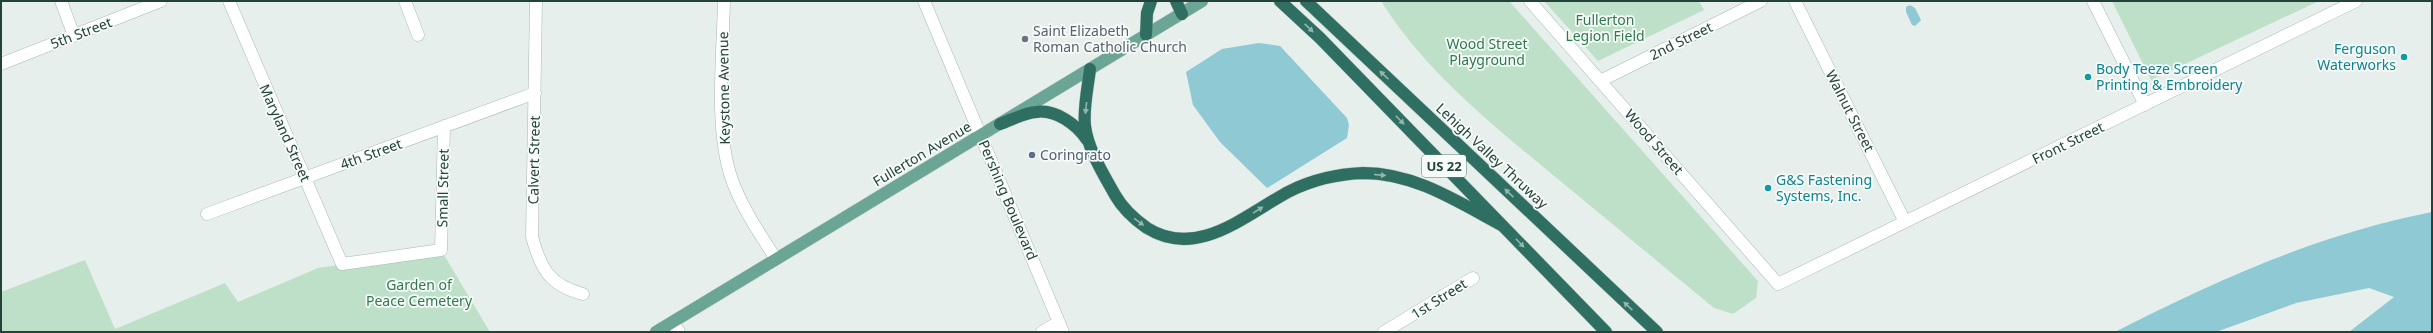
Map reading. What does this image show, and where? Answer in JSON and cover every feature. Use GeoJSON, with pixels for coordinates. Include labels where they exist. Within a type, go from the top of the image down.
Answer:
{"type":"FeatureCollection","features":[{"type":"Feature","properties":{"kind":"highway"},"geometry":{"type":"LineString","coordinates":[[1146,35],[1147,13],[1151,1]]}},
{"type":"Feature","properties":{"kind":"highway"},"geometry":{"type":"LineString","coordinates":[[1176,1],[1182,14]]}},
{"type":"Feature","properties":{"kind":"highway","name":"US 22"},"geometry":{"type":"LineString","coordinates":[[1280,1],[1320,38],[1606,332]]}},
{"type":"Feature","properties":{"kind":"highway","name":"Lehigh Valley Thruway"},"geometry":{"type":"LineString","coordinates":[[1306,1],[1657,332]]}},
{"type":"Feature","properties":{"kind":"highway"},"geometry":{"type":"LineString","coordinates":[[1313,1],[1344,36]]}},
{"type":"Feature","properties":{"kind":"highway"},"geometry":{"type":"LineString","coordinates":[[1090,69],[1085,126],[1091,146],[1110,187],[1125,210],[1152,231],[1173,238],[1190,239],[1208,236],[1230,226],[1291,191],[1308,183],[1344,175],[1363,173],[1382,174],[1419,182],[1503,226]]}},
{"type":"Feature","properties":{"kind":"highway"},"geometry":{"type":"LineString","coordinates":[[1000,124],[1037,111],[1046,113],[1073,124],[1091,146]]}},
{"type":"Feature","properties":{"kind":"main road","name":"Fullerton Avenue"},"geometry":{"type":"LineString","coordinates":[[656,332],[676,327],[776,259],[1202,1]]}},
{"type":"Feature","properties":{"kind":"street"},"geometry":{"type":"LineString","coordinates":[[61,1],[74,36]]}},
{"type":"Feature","properties":{"kind":"street","name":"5th Street"},"geometry":{"type":"LineString","coordinates":[[1,64],[161,1]]}},
{"type":"Feature","properties":{"kind":"street","name":"Maryland Street"},"geometry":{"type":"LineString","coordinates":[[229,1],[342,264]]}},
{"type":"Feature","properties":{"kind":"street"},"geometry":{"type":"LineString","coordinates":[[404,1],[418,35]]}},
{"type":"Feature","properties":{"kind":"street","name":"Calvert Street"},"geometry":{"type":"LineString","coordinates":[[536,1],[532,237],[542,267],[552,280],[568,290],[583,294]]}},
{"type":"Feature","properties":{"kind":"street","name":"Keystone Avenue"},"geometry":{"type":"LineString","coordinates":[[724,1],[722,79],[724,150],[736,190],[776,259]]}},
{"type":"Feature","properties":{"kind":"street","name":"Pershing Boulevard"},"geometry":{"type":"LineString","coordinates":[[924,1],[1061,327]]}},
{"type":"Feature","properties":{"kind":"street","name":"Wood Street"},"geometry":{"type":"LineString","coordinates":[[1530,1],[1778,284]]}},
{"type":"Feature","properties":{"kind":"street","name":"2nd Street"},"geometry":{"type":"LineString","coordinates":[[1600,81],[1761,1]]}},
{"type":"Feature","properties":{"kind":"street","name":"Walnut Street"},"geometry":{"type":"LineString","coordinates":[[1794,1],[1905,222]]}},
{"type":"Feature","properties":{"kind":"street"},"geometry":{"type":"LineString","coordinates":[[2093,1],[2145,105]]}},
{"type":"Feature","properties":{"kind":"street","name":"Front Street"},"geometry":{"type":"LineString","coordinates":[[1778,284],[2356,1]]}},
{"type":"Feature","properties":{"kind":"street","name":"4th Street"},"geometry":{"type":"LineString","coordinates":[[207,214],[535,93]]}},
{"type":"Feature","properties":{"kind":"street","name":"Small Street"},"geometry":{"type":"LineString","coordinates":[[342,264],[441,250],[444,126]]}},
{"type":"Feature","properties":{"kind":"street","name":"1st Street"},"geometry":{"type":"LineString","coordinates":[[1384,332],[1473,278]]}},
{"type":"Feature","properties":{"kind":"street"},"geometry":{"type":"LineString","coordinates":[[1042,332],[1061,327]]}},
{"type":"Feature","properties":{"kind":"green space","name":"Wood Street Playground"},"geometry":{"type":"Polygon","coordinates":[[[1381,1],[1509,1],[1758,281],[1756,298],[1733,314],[1714,308],[1482,115],[1438,73],[1417,50],[1381,1]]]}},
{"type":"Feature","properties":{"kind":"green space","name":"Fullerton Legion Field"},"geometry":{"type":"Polygon","coordinates":[[[1544,1],[1699,1],[1704,10],[1598,61],[1544,1]]]}},
{"type":"Feature","properties":{"kind":"green space"},"geometry":{"type":"Polygon","coordinates":[[[2112,1],[2319,1],[2151,80],[2112,1]]]}},
{"type":"Feature","properties":{"kind":"green space","name":"Garden of Peace Cemetery"},"geometry":{"type":"Polygon","coordinates":[[[441,250],[490,332],[1,332],[1,292],[85,260],[115,329],[225,283],[238,302],[318,268],[441,250]]]}},
{"type":"Feature","properties":{"kind":"water"},"geometry":{"type":"Polygon","coordinates":[[[1910,5],[1915,8],[1921,20],[1915,26],[1912,25],[1906,12],[1906,7],[1910,5]]]}},
{"type":"Feature","properties":{"kind":"water"},"geometry":{"type":"Polygon","coordinates":[[[1259,43],[1280,46],[1347,118],[1349,125],[1347,138],[1267,188],[1220,142],[1193,105],[1186,72],[1222,49],[1259,43]]]}},
{"type":"Feature","properties":{"kind":"water"},"geometry":{"type":"Polygon","coordinates":[[[2432,212],[2432,332],[2349,332],[2394,297],[2369,288],[2296,303],[2216,332],[2115,332],[2192,294],[2269,261],[2349,233],[2390,221],[2432,212]]]}},
{"type":"Feature","properties":{"kind":"place","name":"Saint Elizabeth Roman Catholic Church"},"geometry":{"type":"Point","coordinates":[1025,39]}},
{"type":"Feature","properties":{"kind":"place","name":"Ferguson Waterworks"},"geometry":{"type":"Point","coordinates":[2404,57]}},
{"type":"Feature","properties":{"kind":"place","name":"Body Teeze Screen Printing & Embroidery"},"geometry":{"type":"Point","coordinates":[2088,77]}},
{"type":"Feature","properties":{"kind":"place","name":"Coringrato"},"geometry":{"type":"Point","coordinates":[1032,155]}},
{"type":"Feature","properties":{"kind":"place","name":"G&S Fastening Systems, Inc."},"geometry":{"type":"Point","coordinates":[1768,188]}}]}
